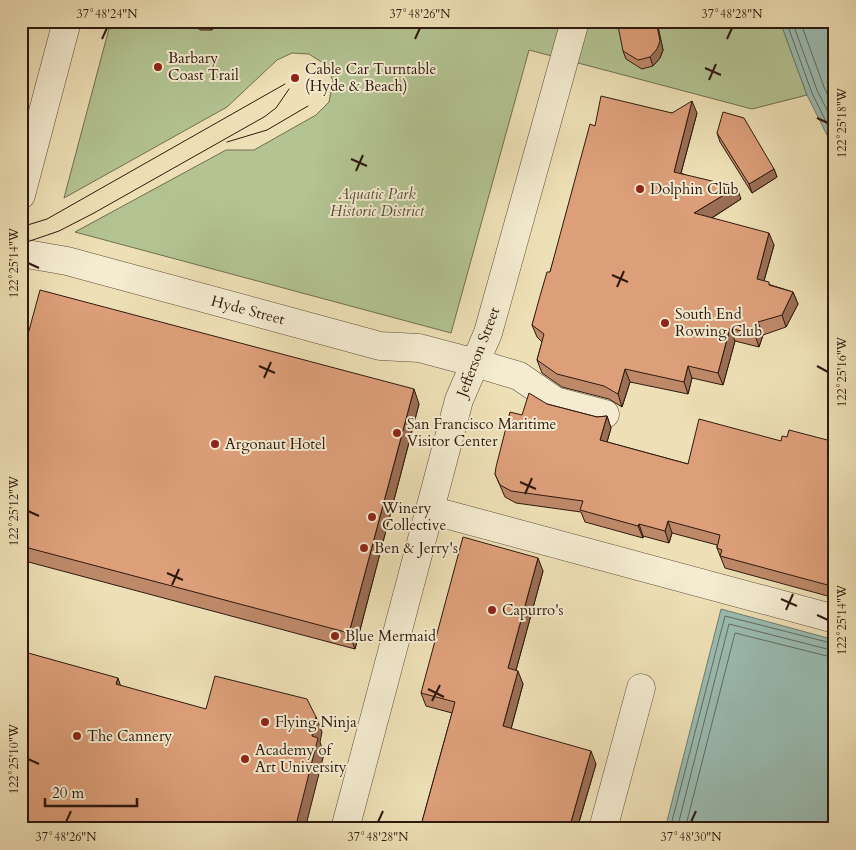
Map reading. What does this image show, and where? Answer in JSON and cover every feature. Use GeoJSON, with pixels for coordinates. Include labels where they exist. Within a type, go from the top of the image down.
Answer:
{"type":"FeatureCollection","features":[{"type":"Feature","properties":{"kind":"street"},"geometry":{"type":"LineString","coordinates":[[21,195],[67,21]]}},
{"type":"Feature","properties":{"kind":"street","name":"Jefferson Street"},"geometry":{"type":"LineString","coordinates":[[345,829],[459,400],[488,333],[575,21]]}},
{"type":"Feature","properties":{"kind":"street","name":"Hyde Street"},"geometry":{"type":"LineString","coordinates":[[21,253],[67,261],[380,346],[419,348],[476,363],[518,376],[555,401],[605,414]]}},
{"type":"Feature","properties":{"kind":"street"},"geometry":{"type":"LineString","coordinates":[[430,510],[835,619]]}},
{"type":"Feature","properties":{"kind":"street"},"geometry":{"type":"LineString","coordinates":[[603,829],[641,688]]}},
{"type":"Feature","properties":{"kind":"green space","name":"Aquatic Park Historic District"},"geometry":{"type":"Polygon","coordinates":[[[111,21],[780,21],[807,95],[752,109],[529,50],[451,333],[75,232],[226,150],[254,150],[316,115],[329,102],[333,81],[326,65],[309,54],[292,53],[277,60],[227,107],[64,198],[111,21]]]}},
{"type":"Feature","properties":{"kind":"water"},"geometry":{"type":"Polygon","coordinates":[[[780,21],[835,21],[835,151],[807,95],[780,21]]]}},
{"type":"Feature","properties":{"kind":"water"},"geometry":{"type":"Polygon","coordinates":[[[721,609],[835,640],[835,829],[665,829],[721,609]]]}},
{"type":"Feature","properties":{"kind":"building"},"geometry":{"type":"Polygon","coordinates":[[[191,21],[216,21],[209,26],[199,26],[191,21]]]}},
{"type":"Feature","properties":{"kind":"building"},"geometry":{"type":"Polygon","coordinates":[[[619,21],[656,21],[660,41],[657,49],[650,57],[638,60],[623,51],[618,26],[619,21]]]}},
{"type":"Feature","properties":{"kind":"building"},"geometry":{"type":"Polygon","coordinates":[[[601,96],[672,113],[692,101],[674,172],[737,187],[694,213],[769,233],[757,279],[769,282],[769,285],[793,292],[782,315],[758,322],[755,335],[730,328],[718,373],[688,366],[684,382],[625,369],[618,394],[604,386],[557,374],[537,360],[544,334],[532,325],[547,272],[550,272],[590,124],[595,126],[601,96]]]}},
{"type":"Feature","properties":{"kind":"building"},"geometry":{"type":"Polygon","coordinates":[[[723,112],[744,118],[774,169],[749,184],[717,133],[723,112]]]}},
{"type":"Feature","properties":{"kind":"building","name":"Argonaut Hotel"},"geometry":{"type":"Polygon","coordinates":[[[40,290],[414,389],[349,633],[21,546],[21,360],[40,290]]]}},
{"type":"Feature","properties":{"kind":"building"},"geometry":{"type":"Polygon","coordinates":[[[529,393],[547,404],[597,417],[607,416],[600,440],[688,464],[699,419],[781,441],[782,436],[787,437],[789,430],[835,442],[835,587],[720,556],[722,550],[717,548],[720,535],[668,521],[665,531],[639,524],[638,526],[580,510],[583,501],[511,491],[500,485],[495,474],[510,412],[522,415],[529,393]]]}},
{"type":"Feature","properties":{"kind":"building"},"geometry":{"type":"Polygon","coordinates":[[[463,537],[538,558],[508,668],[518,671],[503,726],[591,751],[569,829],[420,829],[455,702],[421,693],[463,537]]]}},
{"type":"Feature","properties":{"kind":"building"},"geometry":{"type":"Polygon","coordinates":[[[21,651],[118,678],[116,684],[206,709],[215,676],[307,699],[316,717],[312,736],[318,738],[295,829],[21,829],[21,651]]]}},
{"type":"Feature","properties":{"kind":"tram line"},"geometry":{"type":"LineString","coordinates":[[21,227],[47,219],[285,84]]}},
{"type":"Feature","properties":{"kind":"tram line"},"geometry":{"type":"LineString","coordinates":[[21,244],[59,231],[94,213],[264,117],[276,108],[289,89]]}},
{"type":"Feature","properties":{"kind":"tram line"},"geometry":{"type":"LineString","coordinates":[[227,142],[267,130],[308,106]]}},
{"type":"Feature","properties":{"kind":"place","name":"Barbary Coast Trail"},"geometry":{"type":"Point","coordinates":[158,67]}},
{"type":"Feature","properties":{"kind":"place","name":"Cable Car Turntable (Hyde & Beach)"},"geometry":{"type":"Point","coordinates":[295,78]}},
{"type":"Feature","properties":{"kind":"place","name":"Dolphin Club"},"geometry":{"type":"Point","coordinates":[640,189]}},
{"type":"Feature","properties":{"kind":"place","name":"South End Rowing Club"},"geometry":{"type":"Point","coordinates":[665,323]}},
{"type":"Feature","properties":{"kind":"place","name":"San Francisco Maritime Visitor Center"},"geometry":{"type":"Point","coordinates":[397,433]}},
{"type":"Feature","properties":{"kind":"place","name":"Argonaut Hotel"},"geometry":{"type":"Point","coordinates":[215,444]}},
{"type":"Feature","properties":{"kind":"place","name":"Winery Collective"},"geometry":{"type":"Point","coordinates":[372,517]}},
{"type":"Feature","properties":{"kind":"place","name":"Ben & Jerry's"},"geometry":{"type":"Point","coordinates":[364,548]}},
{"type":"Feature","properties":{"kind":"place","name":"Capurro's"},"geometry":{"type":"Point","coordinates":[492,610]}},
{"type":"Feature","properties":{"kind":"place","name":"Blue Mermaid"},"geometry":{"type":"Point","coordinates":[335,636]}},
{"type":"Feature","properties":{"kind":"place","name":"Flying Ninja"},"geometry":{"type":"Point","coordinates":[265,722]}},
{"type":"Feature","properties":{"kind":"place","name":"The Cannery"},"geometry":{"type":"Point","coordinates":[77,736]}},
{"type":"Feature","properties":{"kind":"place","name":"Academy of Art University"},"geometry":{"type":"Point","coordinates":[245,759]}}]}
